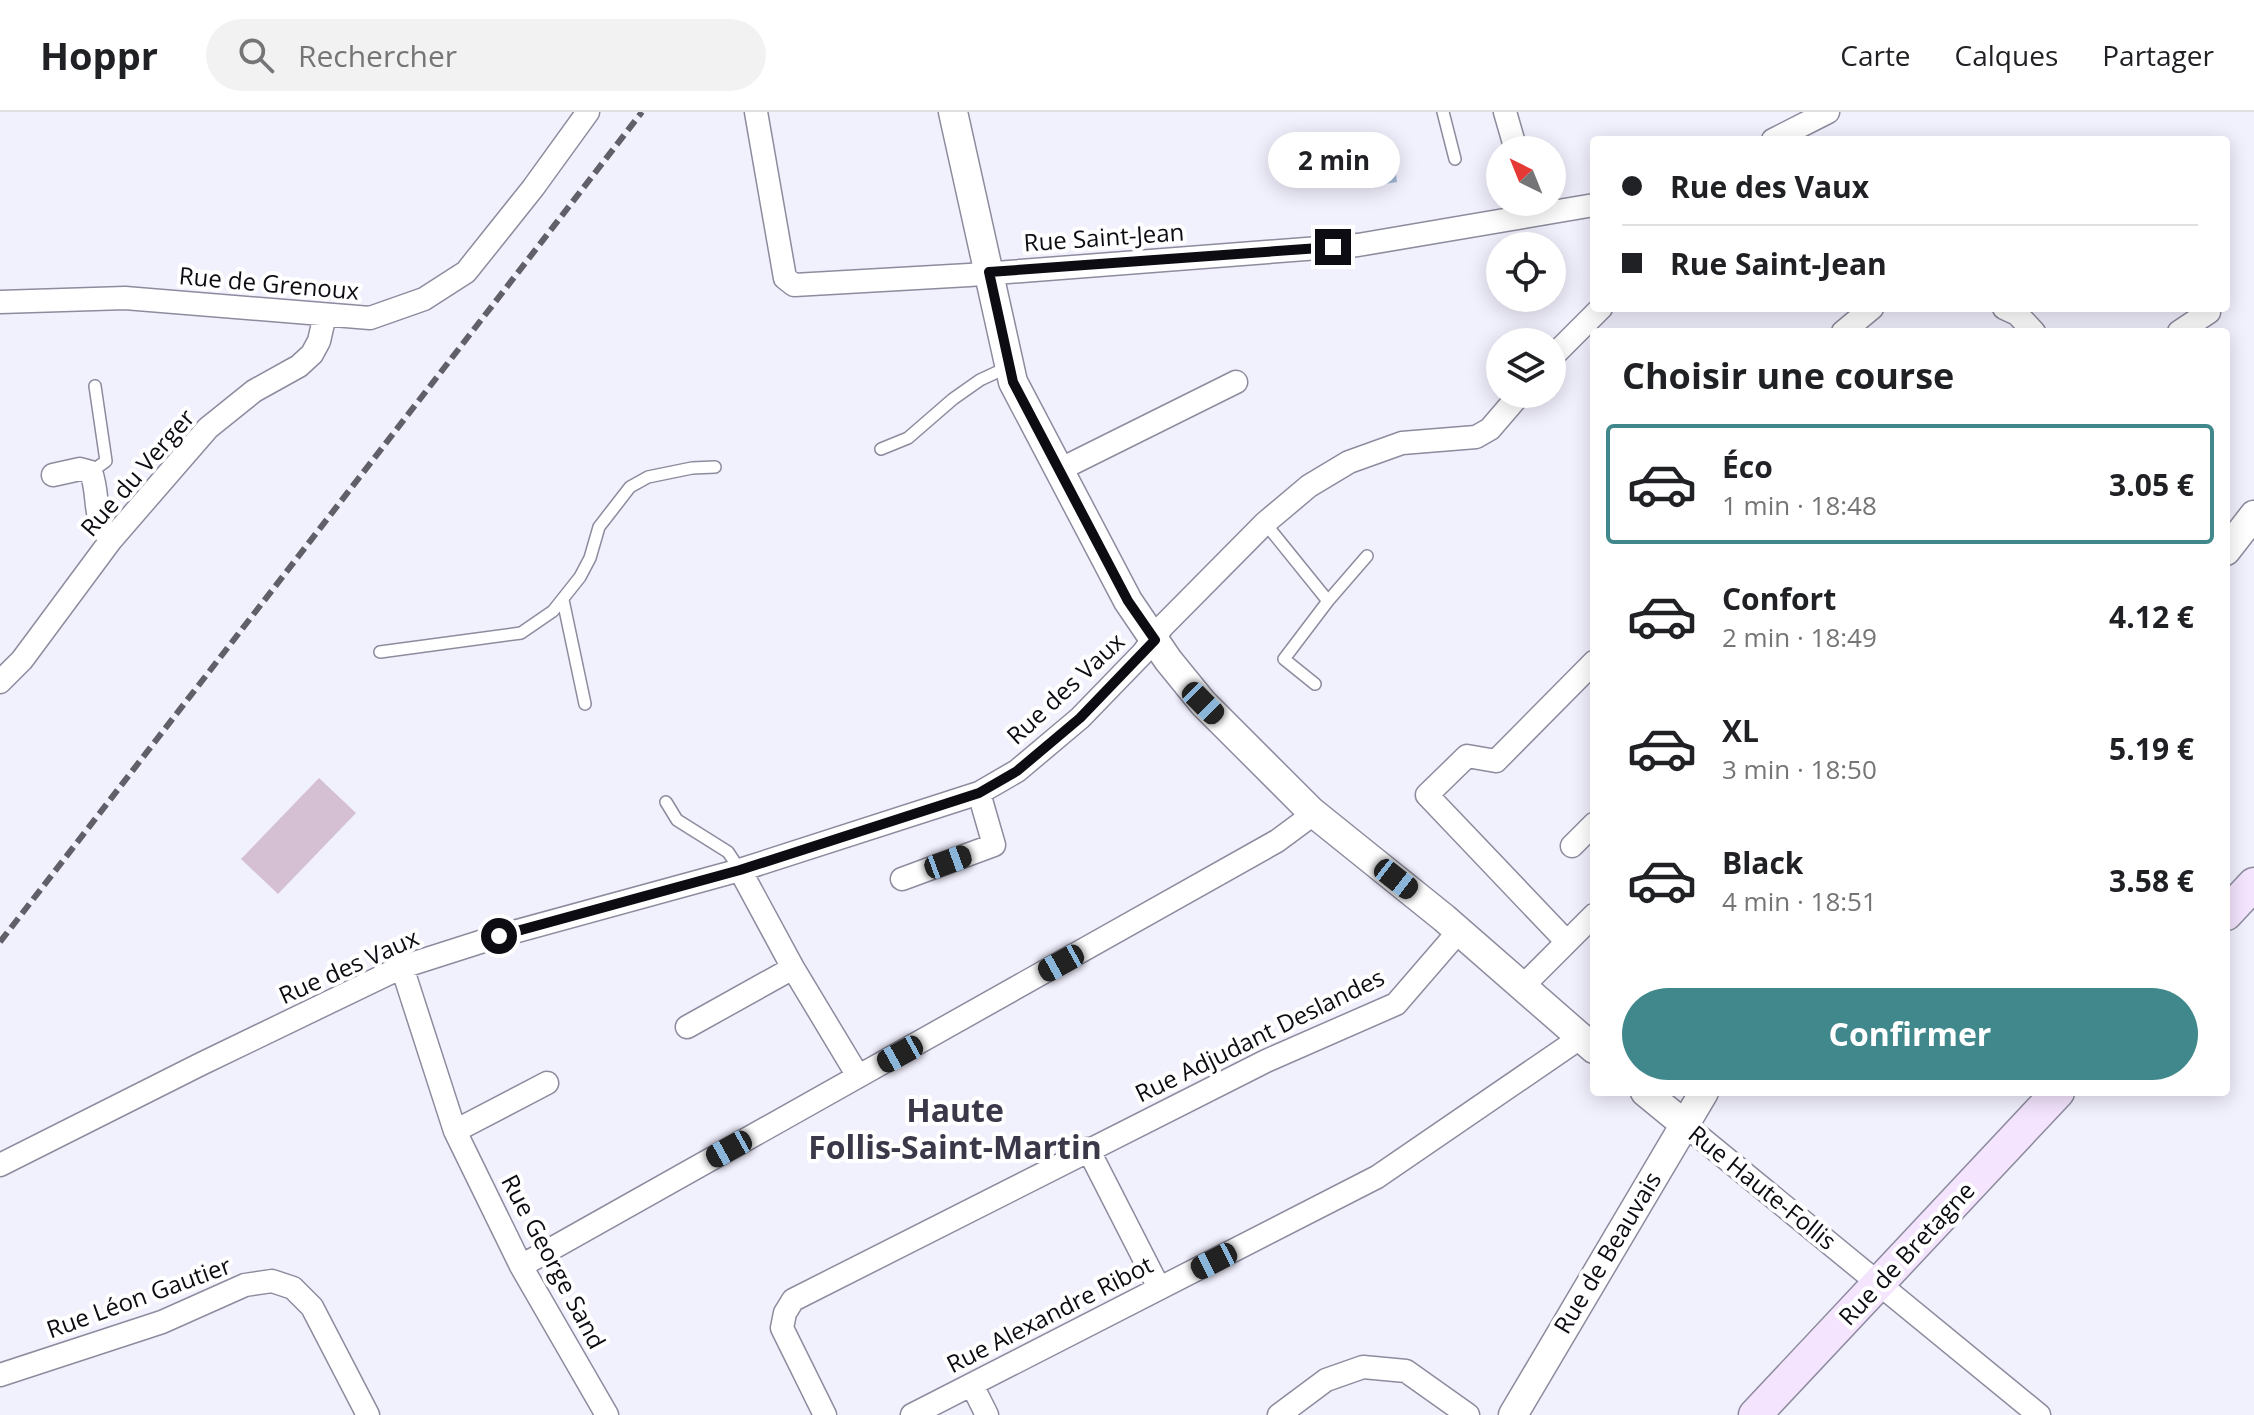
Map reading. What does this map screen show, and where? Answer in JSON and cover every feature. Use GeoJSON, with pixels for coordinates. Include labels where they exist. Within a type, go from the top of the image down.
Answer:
{"type":"FeatureCollection","features":[{"type":"Feature","properties":{"kind":"main road"},"geometry":{"type":"LineString","coordinates":[[2230,910],[2254,884]]}},
{"type":"Feature","properties":{"kind":"main road","name":"Rue de Bretagne"},"geometry":{"type":"LineString","coordinates":[[1755,1415],[2054,1096]]}},
{"type":"Feature","properties":{"kind":"street","name":"Rue de Grenoux"},"geometry":{"type":"LineString","coordinates":[[0,302],[125,298],[370,318],[424,299],[466,272],[588,112]]}},
{"type":"Feature","properties":{"kind":"street","name":"Rue Saint-Jean"},"geometry":{"type":"LineString","coordinates":[[756,112],[785,278],[794,285],[1358,245],[1498,216]]}},
{"type":"Feature","properties":{"kind":"street"},"geometry":{"type":"LineString","coordinates":[[953,112],[1013,382],[1128,601],[1203,703],[1311,811],[1459,931],[1587,1043]]}},
{"type":"Feature","properties":{"kind":"street"},"geometry":{"type":"LineString","coordinates":[[1505,112],[1512,136]]}},
{"type":"Feature","properties":{"kind":"street"},"geometry":{"type":"LineString","coordinates":[[1781,136],[1828,112]]}},
{"type":"Feature","properties":{"kind":"street","name":"Rue Saint-Jean"},"geometry":{"type":"LineString","coordinates":[[1566,207],[1590,205]]}},
{"type":"Feature","properties":{"kind":"street"},"geometry":{"type":"LineString","coordinates":[[1566,343],[1597,312]]}},
{"type":"Feature","properties":{"kind":"street"},"geometry":{"type":"LineString","coordinates":[[1848,328],[1867,312]]}},
{"type":"Feature","properties":{"kind":"street"},"geometry":{"type":"LineString","coordinates":[[2013,312],[2030,328]]}},
{"type":"Feature","properties":{"kind":"street"},"geometry":{"type":"LineString","coordinates":[[2185,328],[2209,312]]}},
{"type":"Feature","properties":{"kind":"street","name":"Rue du Verger"},"geometry":{"type":"LineString","coordinates":[[0,682],[22,660],[111,540],[208,428],[254,391],[299,366],[312,354],[319,341],[325,315]]}},
{"type":"Feature","properties":{"kind":"street"},"geometry":{"type":"LineString","coordinates":[[1059,470],[1236,382]]}},
{"type":"Feature","properties":{"kind":"street","name":"Rue des Vaux"},"geometry":{"type":"LineString","coordinates":[[0,1165],[402,967],[499,936],[740,870],[979,793],[1017,771],[1080,718],[1155,640],[1162,627],[1265,523],[1309,486],[1349,462],[1402,443],[1476,437],[1490,429],[1508,408]]}},
{"type":"Feature","properties":{"kind":"street"},"geometry":{"type":"LineString","coordinates":[[53,475],[80,469],[91,472],[99,519],[103,532],[111,540]]}},
{"type":"Feature","properties":{"kind":"street"},"geometry":{"type":"LineString","coordinates":[[2230,546],[2254,515]]}},
{"type":"Feature","properties":{"kind":"street"},"geometry":{"type":"LineString","coordinates":[[1567,942],[1427,795],[1467,756],[1496,761],[1590,666]]}},
{"type":"Feature","properties":{"kind":"street"},"geometry":{"type":"LineString","coordinates":[[902,879],[994,845],[979,793]]}},
{"type":"Feature","properties":{"kind":"street"},"geometry":{"type":"LineString","coordinates":[[521,1266],[1277,841],[1304,821],[1311,811]]}},
{"type":"Feature","properties":{"kind":"street"},"geometry":{"type":"LineString","coordinates":[[1572,846],[1590,828]]}},
{"type":"Feature","properties":{"kind":"street"},"geometry":{"type":"LineString","coordinates":[[740,870],[793,968],[858,1076]]}},
{"type":"Feature","properties":{"kind":"street"},"geometry":{"type":"LineString","coordinates":[[1523,986],[1590,919]]}},
{"type":"Feature","properties":{"kind":"street","name":"Rue Adjudant Deslandes"},"geometry":{"type":"LineString","coordinates":[[825,1415],[782,1328],[785,1313],[793,1300],[1266,1061],[1396,1004],[1459,931]]}},
{"type":"Feature","properties":{"kind":"street","name":"Rue George Sand"},"geometry":{"type":"LineString","coordinates":[[402,967],[455,1131],[521,1266],[607,1415]]}},
{"type":"Feature","properties":{"kind":"street"},"geometry":{"type":"LineString","coordinates":[[687,1027],[793,968]]}},
{"type":"Feature","properties":{"kind":"street","name":"Rue Alexandre Ribot"},"geometry":{"type":"LineString","coordinates":[[912,1415],[1377,1177],[1570,1047],[1587,1043]]}},
{"type":"Feature","properties":{"kind":"street"},"geometry":{"type":"LineString","coordinates":[[455,1131],[547,1083]]}},
{"type":"Feature","properties":{"kind":"street","name":"Rue Haute-Follis"},"geometry":{"type":"LineString","coordinates":[[1650,1096],[2039,1415]]}},
{"type":"Feature","properties":{"kind":"street","name":"Rue de Beauvais"},"geometry":{"type":"LineString","coordinates":[[1513,1415],[1702,1096]]}},
{"type":"Feature","properties":{"kind":"street"},"geometry":{"type":"LineString","coordinates":[[1088,1149],[1159,1288]]}},
{"type":"Feature","properties":{"kind":"street","name":"Rue Léon Gautier"},"geometry":{"type":"LineString","coordinates":[[0,1375],[162,1322],[245,1285],[272,1281],[293,1288],[312,1307],[368,1415]]}},
{"type":"Feature","properties":{"kind":"street"},"geometry":{"type":"LineString","coordinates":[[1279,1415],[1326,1380],[1363,1367],[1406,1371],[1468,1415]]}},
{"type":"Feature","properties":{"kind":"street"},"geometry":{"type":"LineString","coordinates":[[972,1385],[987,1415]]}},
{"type":"Feature","properties":{"kind":"lane"},"geometry":{"type":"LineString","coordinates":[[1443,112],[1455,159]]}},
{"type":"Feature","properties":{"kind":"lane"},"geometry":{"type":"LineString","coordinates":[[881,449],[908,438],[980,380],[1009,367]]}},
{"type":"Feature","properties":{"kind":"lane"},"geometry":{"type":"LineString","coordinates":[[91,472],[106,461],[95,386]]}},
{"type":"Feature","properties":{"kind":"lane"},"geometry":{"type":"LineString","coordinates":[[380,652],[521,633],[537,624],[563,600],[590,558],[599,527],[630,487],[648,477],[692,468],[715,467]]}},
{"type":"Feature","properties":{"kind":"lane"},"geometry":{"type":"LineString","coordinates":[[1265,523],[1328,601]]}},
{"type":"Feature","properties":{"kind":"lane"},"geometry":{"type":"LineString","coordinates":[[1315,684],[1284,659],[1367,556]]}},
{"type":"Feature","properties":{"kind":"lane"},"geometry":{"type":"LineString","coordinates":[[563,600],[585,704]]}},
{"type":"Feature","properties":{"kind":"lane"},"geometry":{"type":"LineString","coordinates":[[666,802],[677,820],[728,852],[740,870]]}},
{"type":"Feature","properties":{"kind":"shaded area"},"geometry":{"type":"Polygon","coordinates":[[[319,778],[356,813],[278,894],[241,859],[319,778]]]}},
{"type":"Feature","properties":{"kind":"water"},"geometry":{"type":"Polygon","coordinates":[[[1394,158],[1397,182],[1379,185],[1375,160],[1394,158]]]}},
{"type":"Feature","properties":{"kind":"railway"},"geometry":{"type":"LineString","coordinates":[[0,942],[642,112]]}},
{"type":"Feature","properties":{"kind":"district","name":"Haute Follis-Saint-Martin"},"geometry":{"type":"Point","coordinates":[955,1130]}},
{"type":"Feature","properties":{"kind":"route"},"geometry":{"type":"LineString","coordinates":[[499,936],[740,870],[905,818],[979,793],[1017,771],[1080,718],[1155,640],[1128,601],[1013,382],[989,272],[1333,247]]}}]}
